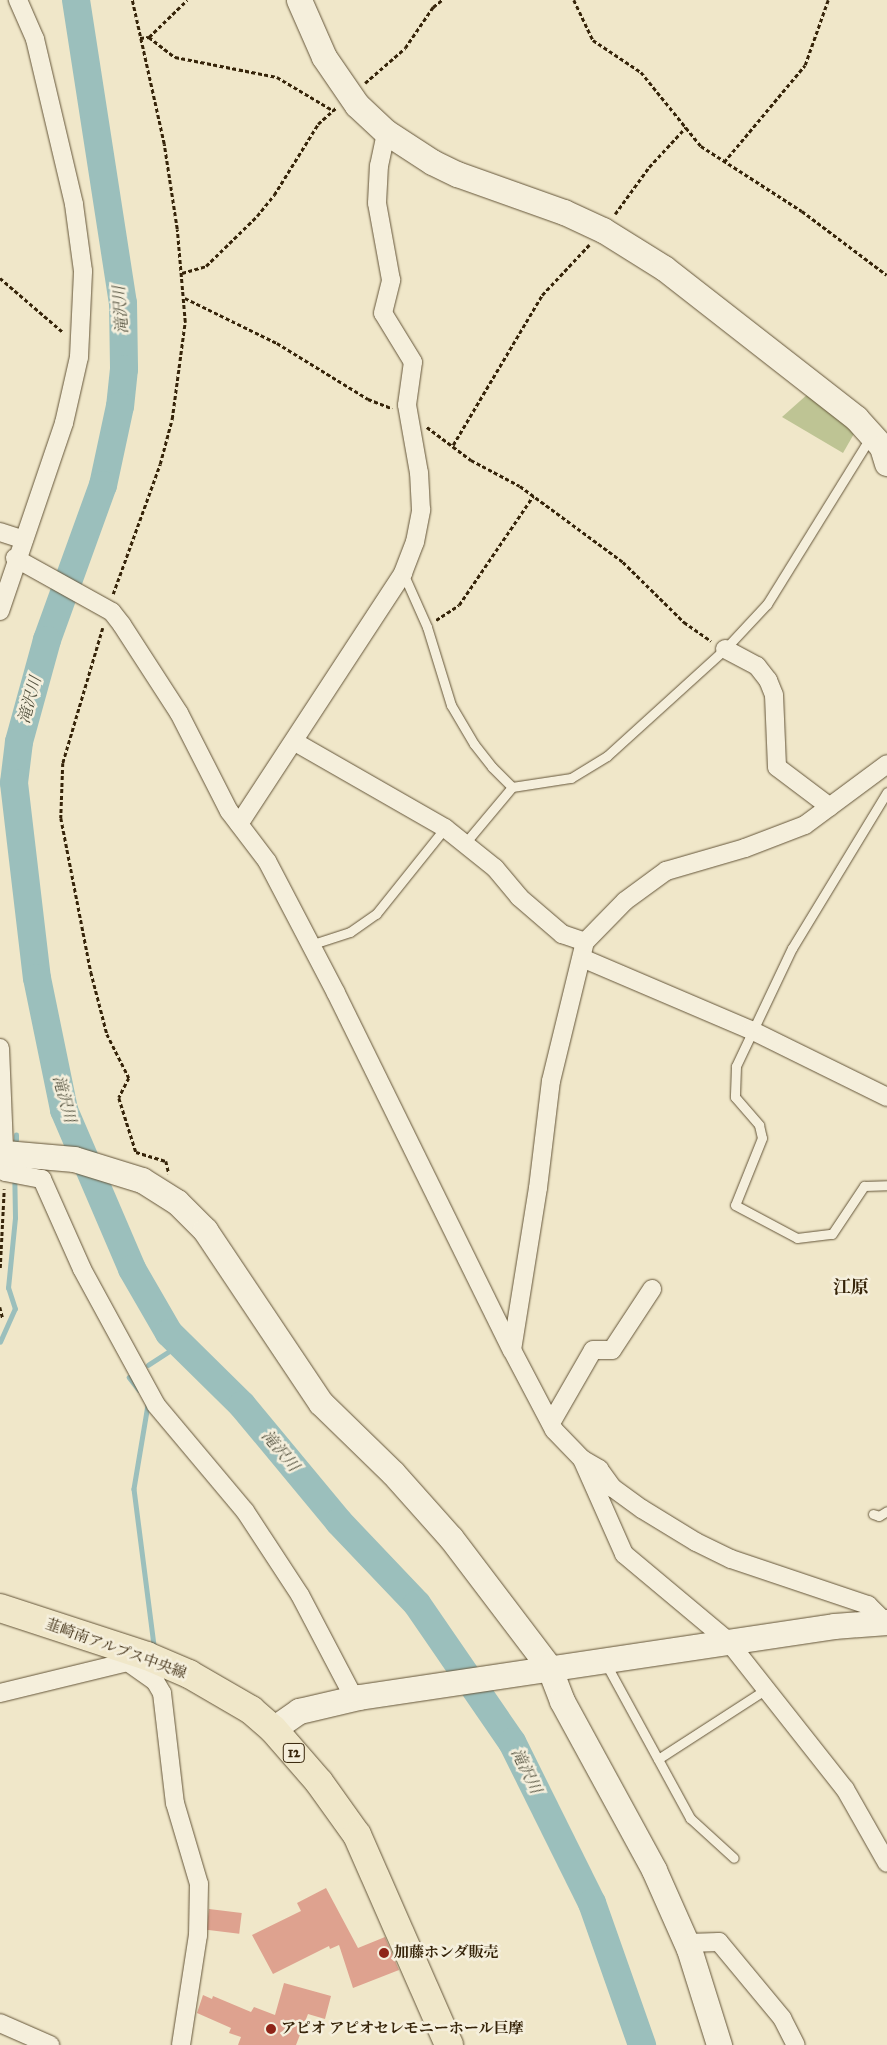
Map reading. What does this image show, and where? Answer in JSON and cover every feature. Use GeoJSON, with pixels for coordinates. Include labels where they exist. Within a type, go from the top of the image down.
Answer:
{"type":"FeatureCollection","features":[{"type":"Feature","properties":{"kind":"main road","name":"韮崎南アルプス中央線"},"geometry":{"type":"LineString","coordinates":[[0,1608],[138,1660],[190,1674],[251,1710],[273,1729],[319,1782],[357,1835],[450,2045]]}},
{"type":"Feature","properties":{"kind":"street"},"geometry":{"type":"LineString","coordinates":[[0,611],[19,560],[64,423],[80,344],[83,271],[74,204],[35,39],[18,0]]}},
{"type":"Feature","properties":{"kind":"street"},"geometry":{"type":"LineString","coordinates":[[299,0],[342,103],[357,106],[386,132],[432,162],[457,174],[564,212],[603,230],[664,268],[872,434],[887,463]]}},
{"type":"Feature","properties":{"kind":"street"},"geometry":{"type":"LineString","coordinates":[[239,824],[295,742],[403,573],[421,510],[419,473],[407,405],[413,362],[383,313],[390,280],[378,203],[379,166],[386,132]]}},
{"type":"Feature","properties":{"kind":"street"},"geometry":{"type":"LineString","coordinates":[[0,532],[24,540]]}},
{"type":"Feature","properties":{"kind":"street"},"geometry":{"type":"LineString","coordinates":[[19,560],[112,612],[122,625],[179,713],[239,824],[267,861],[512,1350],[551,1423],[582,1459],[624,1554],[728,1641],[845,1790],[887,1863]]}},
{"type":"Feature","properties":{"kind":"street"},"geometry":{"type":"LineString","coordinates":[[725,649],[757,666],[768,680],[774,695],[777,767],[830,807]]}},
{"type":"Feature","properties":{"kind":"street"},"geometry":{"type":"LineString","coordinates":[[295,742],[466,842],[495,868],[520,897],[583,950],[751,1030],[887,1098]]}},
{"type":"Feature","properties":{"kind":"street"},"geometry":{"type":"LineString","coordinates":[[512,1350],[538,1188],[551,1081],[583,950],[625,901],[666,871],[784,834],[805,825],[887,764]]}},
{"type":"Feature","properties":{"kind":"street"},"geometry":{"type":"LineString","coordinates":[[0,1048],[5,1162]]}},
{"type":"Feature","properties":{"kind":"street"},"geometry":{"type":"LineString","coordinates":[[5,1162],[41,1156],[74,1158],[142,1180],[176,1202],[205,1230],[321,1403],[393,1473],[451,1538],[562,1701],[654,1870],[687,1943],[719,2045]]}},
{"type":"Feature","properties":{"kind":"street"},"geometry":{"type":"LineString","coordinates":[[5,1162],[42,1179],[82,1269],[156,1405],[245,1511],[300,1594],[357,1697]]}},
{"type":"Feature","properties":{"kind":"street"},"geometry":{"type":"LineString","coordinates":[[551,1423],[593,1350],[612,1350],[652,1290]]}},
{"type":"Feature","properties":{"kind":"street"},"geometry":{"type":"LineString","coordinates":[[582,1459],[599,1469],[613,1488],[642,1509],[696,1542],[731,1559],[868,1605],[886,1622]]}},
{"type":"Feature","properties":{"kind":"street"},"geometry":{"type":"LineString","coordinates":[[273,1729],[299,1711],[357,1697],[728,1641],[834,1626],[886,1622]]}},
{"type":"Feature","properties":{"kind":"street"},"geometry":{"type":"LineString","coordinates":[[0,1693],[138,1660],[162,1693],[175,1803],[199,1884],[198,1935],[182,2045]]}},
{"type":"Feature","properties":{"kind":"street"},"geometry":{"type":"LineString","coordinates":[[687,1943],[719,1942],[782,2018],[796,2045]]}},
{"type":"Feature","properties":{"kind":"street"},"geometry":{"type":"LineString","coordinates":[[0,2023],[50,2045]]}},
{"type":"Feature","properties":{"kind":"lane"},"geometry":{"type":"LineString","coordinates":[[466,842],[512,787],[571,778],[607,756],[725,649],[767,604],[872,434]]}},
{"type":"Feature","properties":{"kind":"lane"},"geometry":{"type":"LineString","coordinates":[[403,573],[427,627],[451,705],[474,744],[512,787]]}},
{"type":"Feature","properties":{"kind":"lane"},"geometry":{"type":"LineString","coordinates":[[887,792],[792,948],[751,1030],[736,1066],[735,1097],[759,1125],[762,1138],[735,1205],[797,1238],[832,1234],[864,1186],[887,1185]]}},
{"type":"Feature","properties":{"kind":"lane"},"geometry":{"type":"LineString","coordinates":[[310,945],[350,932],[370,919],[445,828]]}},
{"type":"Feature","properties":{"kind":"lane"},"geometry":{"type":"LineString","coordinates":[[873,1514],[879,1516],[887,1511]]}},
{"type":"Feature","properties":{"kind":"lane"},"geometry":{"type":"LineString","coordinates":[[604,1660],[690,1818],[734,1858]]}},
{"type":"Feature","properties":{"kind":"lane"},"geometry":{"type":"LineString","coordinates":[[658,1759],[766,1689]]}},
{"type":"Feature","properties":{"kind":"path"},"geometry":{"type":"LineString","coordinates":[[140,38],[149,37],[187,0]]}},
{"type":"Feature","properties":{"kind":"path"},"geometry":{"type":"LineString","coordinates":[[182,273],[206,266],[257,216],[274,195],[318,124],[405,48],[433,7],[442,0]]}},
{"type":"Feature","properties":{"kind":"path"},"geometry":{"type":"LineString","coordinates":[[574,0],[593,40],[641,72],[701,146],[802,211],[887,276]]}},
{"type":"Feature","properties":{"kind":"path"},"geometry":{"type":"LineString","coordinates":[[724,162],[805,65],[828,0]]}},
{"type":"Feature","properties":{"kind":"path"},"geometry":{"type":"LineString","coordinates":[[149,37],[174,57],[277,77],[342,103]]}},
{"type":"Feature","properties":{"kind":"path"},"geometry":{"type":"LineString","coordinates":[[453,445],[542,295],[603,230],[649,167],[686,126]]}},
{"type":"Feature","properties":{"kind":"path"},"geometry":{"type":"LineString","coordinates":[[0,278],[53,325],[80,344]]}},
{"type":"Feature","properties":{"kind":"path"},"geometry":{"type":"LineString","coordinates":[[185,298],[276,343],[368,399],[408,415],[453,445],[471,460],[533,496],[623,562],[684,622],[725,649]]}},
{"type":"Feature","properties":{"kind":"path"},"geometry":{"type":"LineString","coordinates":[[427,627],[459,605],[533,496]]}},
{"type":"Feature","properties":{"kind":"path"},"geometry":{"type":"LineString","coordinates":[[0,1268],[5,1162]]}},
{"type":"Feature","properties":{"kind":"path"},"geometry":{"type":"LineString","coordinates":[[0,1306],[3,1319]]}},
{"type":"Feature","properties":{"kind":"green space"},"geometry":{"type":"Polygon","coordinates":[[[809,393],[855,432],[843,453],[782,417],[809,393]]]}},
{"type":"Feature","properties":{"kind":"building"},"geometry":{"type":"Polygon","coordinates":[[[326,1888],[358,1948],[385,1937],[399,1970],[353,1988],[339,1945],[330,1949],[329,1946],[273,1974],[252,1935],[301,1911],[297,1903],[326,1888]]]}},
{"type":"Feature","properties":{"kind":"building"},"geometry":{"type":"Polygon","coordinates":[[[209,1909],[242,1913],[239,1934],[206,1930],[209,1909]]]}},
{"type":"Feature","properties":{"kind":"building"},"geometry":{"type":"Polygon","coordinates":[[[284,1983],[331,1996],[325,2019],[308,2014],[296,2045],[238,2045],[241,2037],[229,2033],[231,2028],[197,2013],[203,1995],[212,1999],[213,1996],[251,2012],[254,2007],[275,2015],[284,1983]]]}},
{"type":"Feature","properties":{"kind":"waterway","name":"滝沢川"},"geometry":{"type":"LineString","coordinates":[[76,0],[123,303],[124,369],[120,406],[103,485],[47,640],[19,742],[14,783],[37,978],[64,1110],[132,1269],[169,1333],[242,1405],[339,1522],[417,1604],[512,1742],[592,1903],[642,2045]]}},
{"type":"Feature","properties":{"kind":"waterway"},"geometry":{"type":"LineString","coordinates":[[16,1135],[16,1140]]}},
{"type":"Feature","properties":{"kind":"waterway"},"geometry":{"type":"LineString","coordinates":[[0,1342],[15,1309],[8,1288],[15,1218],[14,1179]]}},
{"type":"Feature","properties":{"kind":"waterway"},"geometry":{"type":"LineString","coordinates":[[148,1365],[180,1344]]}},
{"type":"Feature","properties":{"kind":"waterway"},"geometry":{"type":"LineString","coordinates":[[129,1377],[139,1390]]}},
{"type":"Feature","properties":{"kind":"waterway"},"geometry":{"type":"LineString","coordinates":[[148,1405],[134,1489],[154,1645]]}},
{"type":"Feature","properties":{"kind":"place","name":"加藤ホンダ販売"},"geometry":{"type":"Point","coordinates":[384,1953]}},
{"type":"Feature","properties":{"kind":"place","name":"アピオ アピオセレモニーホール巨摩"},"geometry":{"type":"Point","coordinates":[271,2029]}},
{"type":"Feature","properties":{"kind":"district","name":"江原"},"geometry":{"type":"Point","coordinates":[851,1287]}}]}
